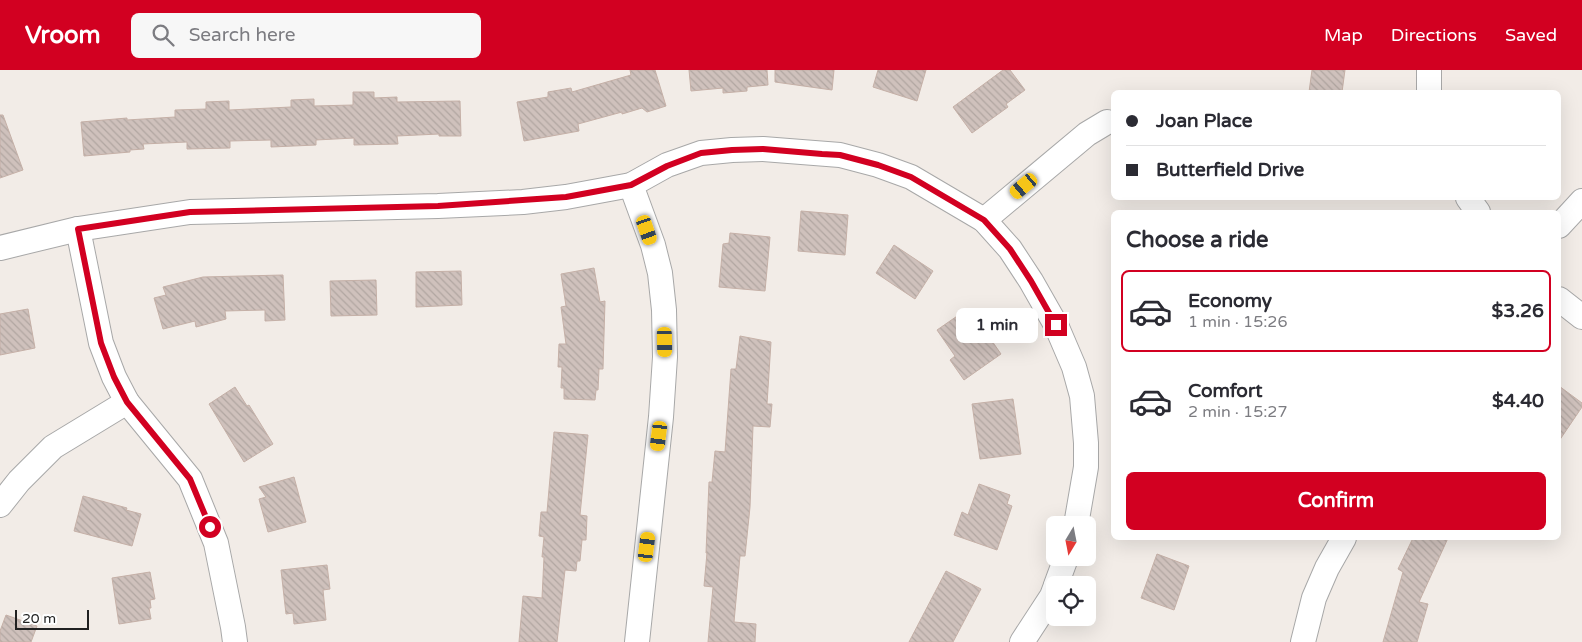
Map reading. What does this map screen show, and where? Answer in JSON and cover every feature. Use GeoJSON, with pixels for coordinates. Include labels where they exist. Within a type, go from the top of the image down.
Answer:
{"type":"FeatureCollection","features":[{"type":"Feature","properties":{"kind":"street"},"geometry":{"type":"LineString","coordinates":[[1429,70],[1429,90]]}},
{"type":"Feature","properties":{"kind":"street"},"geometry":{"type":"LineString","coordinates":[[984,220],[1087,134],[1107,122]]}},
{"type":"Feature","properties":{"kind":"street"},"geometry":{"type":"LineString","coordinates":[[0,248],[78,229],[190,212],[438,206],[522,202],[566,197],[631,185],[667,166],[701,153],[763,149],[840,155],[878,165],[911,177],[984,220],[1010,249],[1056,325],[1074,367],[1082,396],[1086,467],[1078,516]]}},
{"type":"Feature","properties":{"kind":"street"},"geometry":{"type":"LineString","coordinates":[[631,185],[660,273],[664,310],[665,357],[661,418],[637,642]]}},
{"type":"Feature","properties":{"kind":"street"},"geometry":{"type":"LineString","coordinates":[[1561,224],[1582,202]]}},
{"type":"Feature","properties":{"kind":"street"},"geometry":{"type":"LineString","coordinates":[[78,229],[101,343],[114,377],[127,402],[190,479],[216,543],[235,642]]}},
{"type":"Feature","properties":{"kind":"street"},"geometry":{"type":"LineString","coordinates":[[1561,301],[1582,317]]}},
{"type":"Feature","properties":{"kind":"street"},"geometry":{"type":"LineString","coordinates":[[0,505],[19,481],[53,447],[127,402]]}},
{"type":"Feature","properties":{"kind":"street"},"geometry":{"type":"LineString","coordinates":[[1303,642],[1314,598],[1327,568],[1343,540]]}},
{"type":"Feature","properties":{"kind":"street"},"geometry":{"type":"LineString","coordinates":[[1022,642],[1046,605]]}},
{"type":"Feature","properties":{"kind":"building"},"geometry":{"type":"Polygon","coordinates":[[[630,70],[655,70],[666,106],[647,112],[642,108],[622,114],[622,112],[578,124],[579,131],[524,141],[517,102],[548,97],[548,92],[571,88],[572,92],[631,75],[630,70]]]}},
{"type":"Feature","properties":{"kind":"building"},"geometry":{"type":"Polygon","coordinates":[[[689,70],[767,70],[768,85],[747,87],[747,91],[723,93],[723,88],[691,91],[689,70]]]}},
{"type":"Feature","properties":{"kind":"building"},"geometry":{"type":"Polygon","coordinates":[[[775,70],[834,70],[832,90],[775,82],[775,70]]]}},
{"type":"Feature","properties":{"kind":"building"},"geometry":{"type":"Polygon","coordinates":[[[878,70],[926,70],[917,101],[873,87],[878,70]]]}},
{"type":"Feature","properties":{"kind":"building"},"geometry":{"type":"Polygon","coordinates":[[[1003,70],[1010,70],[1025,90],[1006,104],[1008,107],[972,133],[953,107],[1003,70]]]}},
{"type":"Feature","properties":{"kind":"building"},"geometry":{"type":"Polygon","coordinates":[[[1312,70],[1345,70],[1342,90],[1309,90],[1312,70]]]}},
{"type":"Feature","properties":{"kind":"building"},"geometry":{"type":"Polygon","coordinates":[[[353,92],[374,92],[374,98],[397,97],[397,102],[460,101],[461,136],[439,136],[439,134],[397,136],[398,144],[354,145],[354,138],[316,140],[316,145],[271,147],[271,140],[230,141],[230,148],[187,149],[187,142],[143,144],[144,149],[130,150],[130,152],[84,156],[81,122],[127,118],[127,120],[175,117],[175,110],[206,109],[206,102],[229,101],[229,110],[291,107],[291,100],[314,99],[314,106],[353,105],[353,92]]]}},
{"type":"Feature","properties":{"kind":"building"},"geometry":{"type":"Polygon","coordinates":[[[0,115],[3,115],[23,170],[0,178],[0,115]]]}},
{"type":"Feature","properties":{"kind":"building"},"geometry":{"type":"Polygon","coordinates":[[[801,211],[848,215],[845,255],[798,251],[801,211]]]}},
{"type":"Feature","properties":{"kind":"building"},"geometry":{"type":"Polygon","coordinates":[[[730,233],[770,237],[765,291],[719,287],[723,244],[729,243],[730,233]]]}},
{"type":"Feature","properties":{"kind":"building"},"geometry":{"type":"Polygon","coordinates":[[[894,245],[933,271],[915,299],[876,273],[894,245]]]}},
{"type":"Feature","properties":{"kind":"building"},"geometry":{"type":"Polygon","coordinates":[[[594,268],[600,302],[605,301],[603,369],[599,369],[598,390],[596,390],[595,400],[564,399],[564,388],[561,388],[562,367],[558,367],[559,344],[566,344],[561,307],[566,306],[561,274],[594,268]]]}},
{"type":"Feature","properties":{"kind":"building"},"geometry":{"type":"Polygon","coordinates":[[[461,271],[462,305],[416,307],[416,272],[461,271]]]}},
{"type":"Feature","properties":{"kind":"building"},"geometry":{"type":"Polygon","coordinates":[[[283,275],[285,320],[265,321],[265,310],[225,311],[226,319],[196,327],[195,321],[163,329],[154,298],[166,295],[163,287],[203,277],[283,275]]]}},
{"type":"Feature","properties":{"kind":"building"},"geometry":{"type":"Polygon","coordinates":[[[376,280],[377,315],[331,316],[330,281],[376,280]]]}},
{"type":"Feature","properties":{"kind":"building"},"geometry":{"type":"Polygon","coordinates":[[[28,309],[35,348],[0,355],[0,314],[28,309]]]}},
{"type":"Feature","properties":{"kind":"building"},"geometry":{"type":"Polygon","coordinates":[[[963,312],[970,321],[976,318],[1001,354],[964,380],[950,360],[955,356],[937,330],[963,312]]]}},
{"type":"Feature","properties":{"kind":"building"},"geometry":{"type":"Polygon","coordinates":[[[740,336],[771,342],[767,404],[772,404],[770,427],[753,426],[750,507],[745,556],[740,556],[734,622],[756,624],[755,642],[708,642],[713,587],[704,586],[709,482],[712,482],[715,451],[725,452],[731,369],[736,369],[740,336]]]}},
{"type":"Feature","properties":{"kind":"building"},"geometry":{"type":"Polygon","coordinates":[[[235,387],[247,406],[249,405],[273,444],[244,462],[209,404],[235,387]]]}},
{"type":"Feature","properties":{"kind":"building"},"geometry":{"type":"Polygon","coordinates":[[[1561,387],[1582,403],[1582,407],[1561,438],[1561,387]]]}},
{"type":"Feature","properties":{"kind":"building"},"geometry":{"type":"Polygon","coordinates":[[[1013,399],[1021,454],[980,459],[972,404],[1013,399]]]}},
{"type":"Feature","properties":{"kind":"building"},"geometry":{"type":"Polygon","coordinates":[[[554,432],[588,435],[580,515],[587,516],[586,540],[582,540],[580,561],[577,561],[576,571],[565,570],[557,642],[519,642],[523,596],[542,598],[544,537],[539,536],[541,512],[547,512],[554,432]]]}},
{"type":"Feature","properties":{"kind":"building"},"geometry":{"type":"Polygon","coordinates":[[[294,477],[306,522],[268,532],[259,499],[266,497],[259,487],[294,477]]]}},
{"type":"Feature","properties":{"kind":"building"},"geometry":{"type":"Polygon","coordinates":[[[979,484],[1010,495],[1007,504],[1012,506],[997,550],[954,535],[962,512],[968,515],[979,484]]]}},
{"type":"Feature","properties":{"kind":"building"},"geometry":{"type":"Polygon","coordinates":[[[83,496],[127,508],[126,510],[141,514],[132,546],[74,531],[83,496]]]}},
{"type":"Feature","properties":{"kind":"building"},"geometry":{"type":"Polygon","coordinates":[[[1412,540],[1447,540],[1419,602],[1428,604],[1417,642],[1383,642],[1403,572],[1398,569],[1412,540]]]}},
{"type":"Feature","properties":{"kind":"building"},"geometry":{"type":"Polygon","coordinates":[[[1157,554],[1189,566],[1174,610],[1141,598],[1157,554]]]}},
{"type":"Feature","properties":{"kind":"building"},"geometry":{"type":"Polygon","coordinates":[[[327,565],[330,589],[323,590],[326,620],[294,624],[293,613],[286,614],[281,570],[327,565]]]}},
{"type":"Feature","properties":{"kind":"building"},"geometry":{"type":"Polygon","coordinates":[[[946,571],[981,589],[953,642],[909,642],[946,571]]]}},
{"type":"Feature","properties":{"kind":"building"},"geometry":{"type":"Polygon","coordinates":[[[150,572],[155,599],[150,600],[151,619],[119,624],[112,578],[150,572]]]}},
{"type":"Feature","properties":{"kind":"building"},"geometry":{"type":"Polygon","coordinates":[[[6,615],[37,626],[31,642],[0,642],[0,631],[6,615]]]}},
{"type":"Feature","properties":{"kind":"route"},"geometry":{"type":"LineString","coordinates":[[210,527],[190,479],[127,402],[114,377],[101,343],[78,229],[190,212],[522,202],[566,197],[631,185],[667,166],[701,153],[763,149],[840,155],[878,165],[911,177],[984,220],[1010,249],[1056,325]]}}]}
